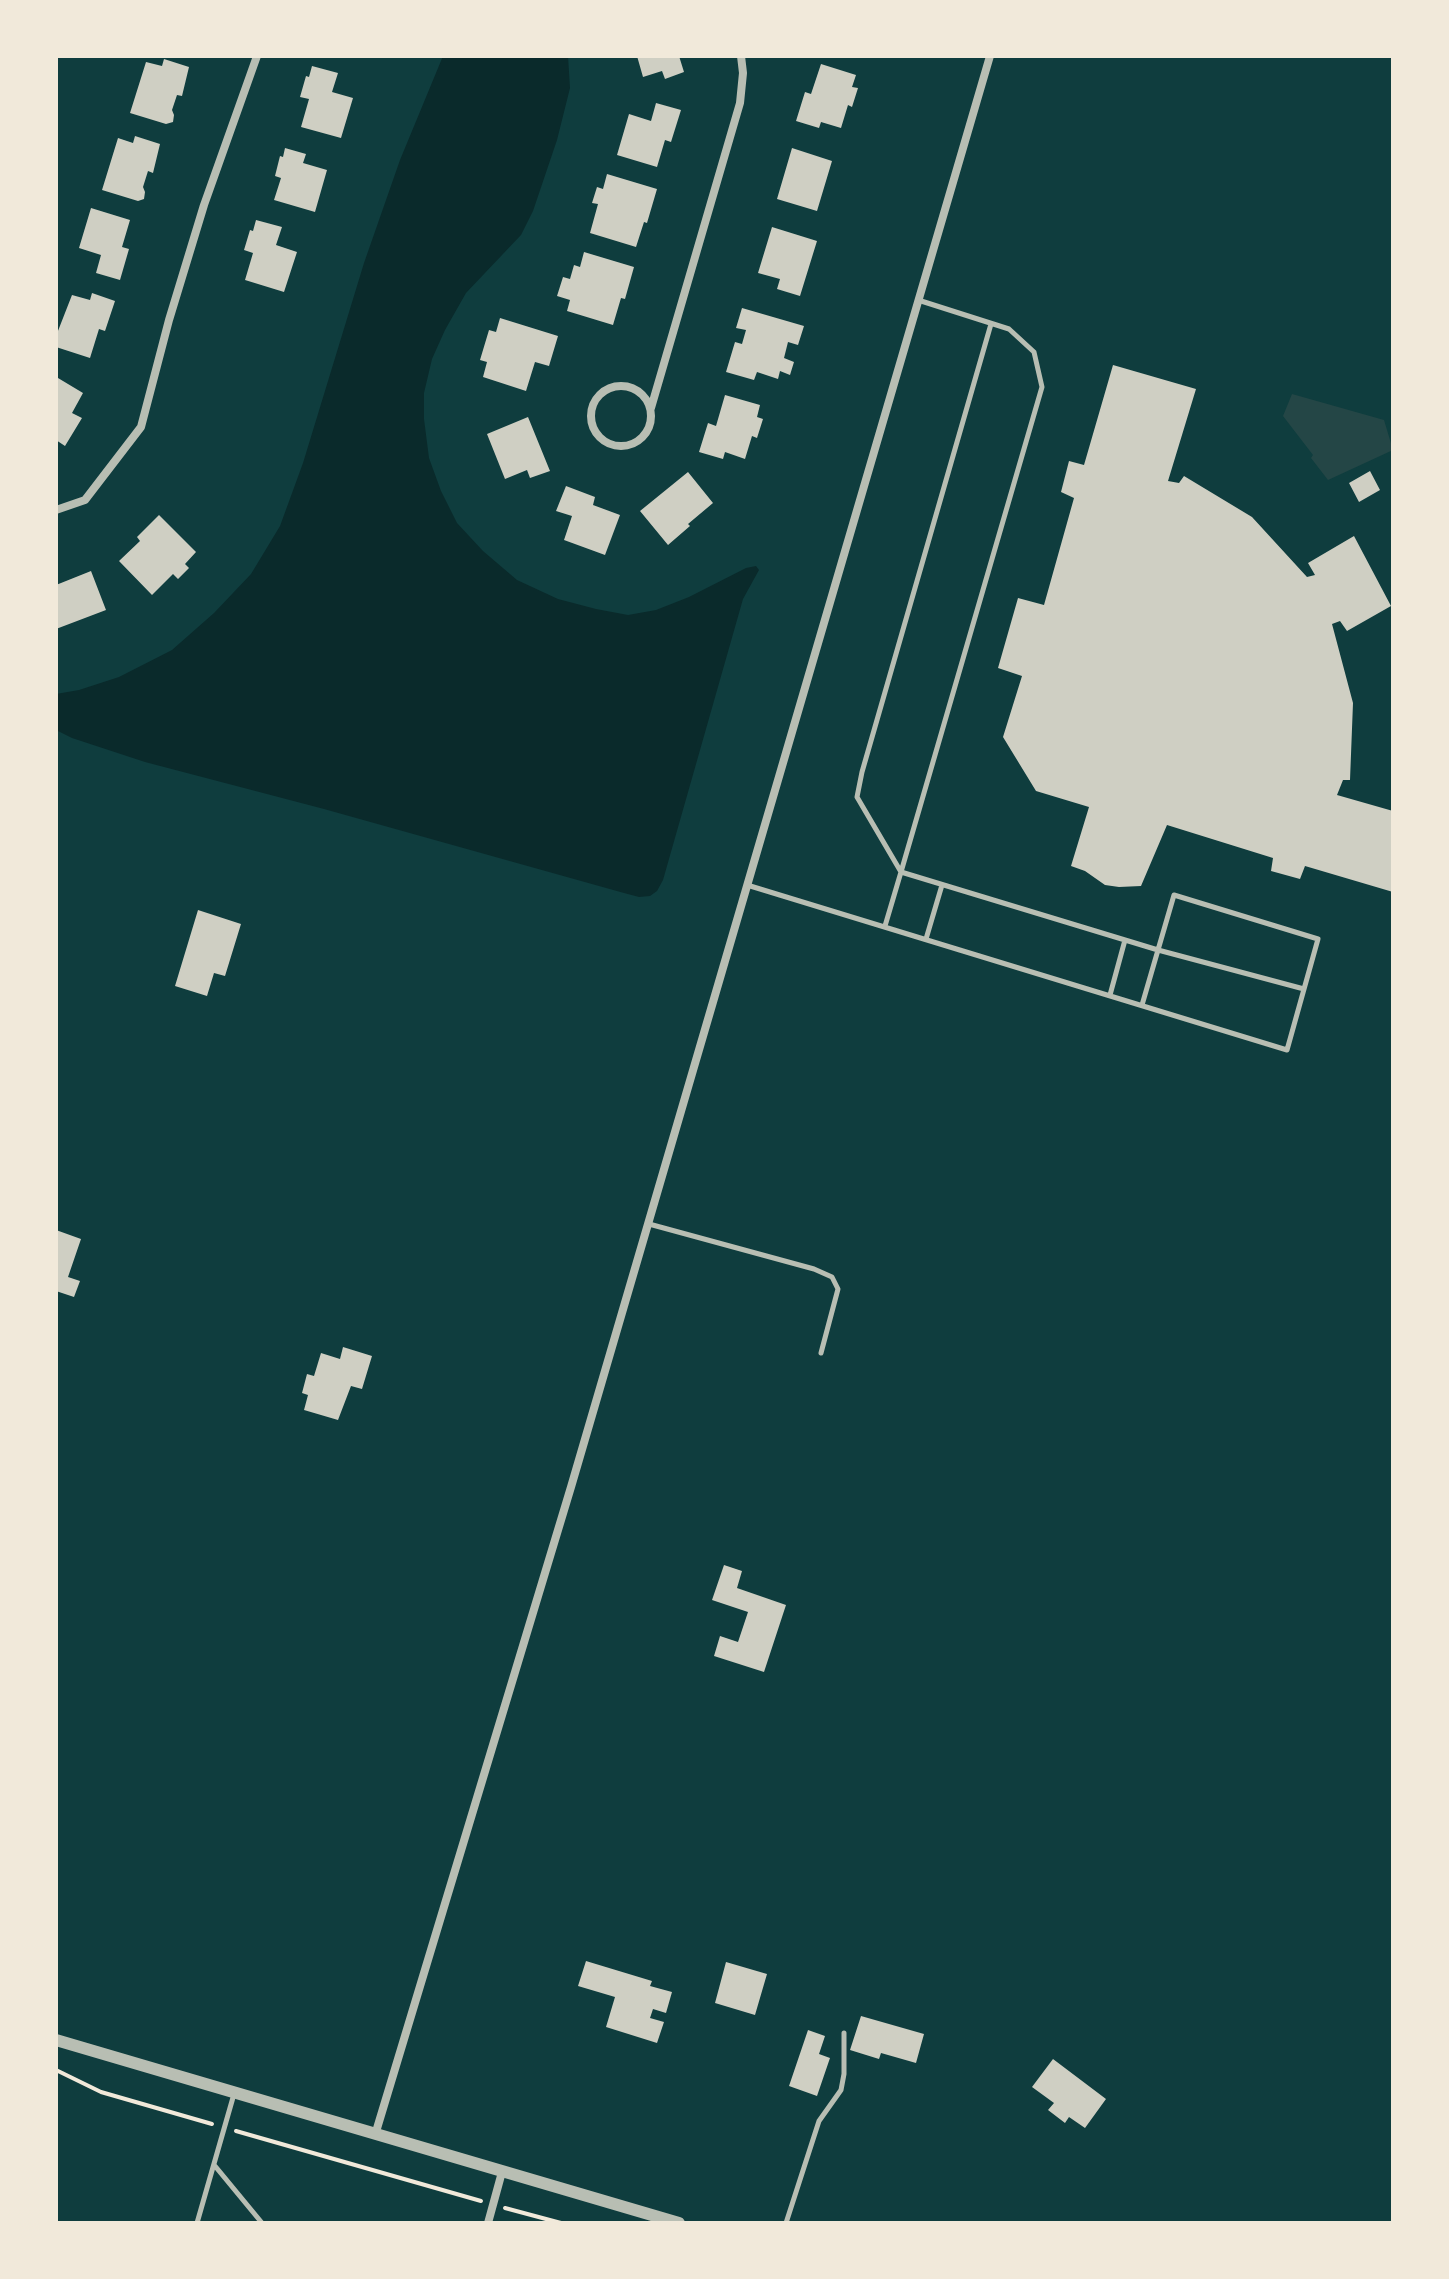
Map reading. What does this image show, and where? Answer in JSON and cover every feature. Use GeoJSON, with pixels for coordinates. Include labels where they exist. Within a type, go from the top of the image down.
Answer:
{"type":"FeatureCollection","features":[{"type":"Feature","properties":{"kind":"street"},"geometry":{"type":"LineString","coordinates":[[56,510],[85,500],[141,427],[204,205],[257,56]]}},
{"type":"Feature","properties":{"kind":"street"},"geometry":{"type":"LineString","coordinates":[[651,408],[647,399],[632,387],[613,387],[597,397],[592,406],[593,426],[606,442],[616,446],[636,442],[645,436],[650,426],[651,408],[740,103],[741,56]]}},
{"type":"Feature","properties":{"kind":"street"},"geometry":{"type":"LineString","coordinates":[[375,2135],[566,1502],[990,56]]}},
{"type":"Feature","properties":{"kind":"street"},"geometry":{"type":"LineString","coordinates":[[56,2040],[679,2223]]}},
{"type":"Feature","properties":{"kind":"street"},"geometry":{"type":"LineString","coordinates":[[488,2223],[502,2172]]}},
{"type":"Feature","properties":{"kind":"lane"},"geometry":{"type":"LineString","coordinates":[[885,926],[1042,387],[1034,352],[1009,329],[917,300]]}},
{"type":"Feature","properties":{"kind":"lane"},"geometry":{"type":"LineString","coordinates":[[991,324],[857,797],[901,872],[1158,950],[1304,989]]}},
{"type":"Feature","properties":{"kind":"lane"},"geometry":{"type":"LineString","coordinates":[[746,884],[1287,1050],[1318,939],[1174,895],[1142,1005]]}},
{"type":"Feature","properties":{"kind":"lane"},"geometry":{"type":"LineString","coordinates":[[926,939],[942,885]]}},
{"type":"Feature","properties":{"kind":"lane"},"geometry":{"type":"LineString","coordinates":[[1110,995],[1125,940]]}},
{"type":"Feature","properties":{"kind":"lane"},"geometry":{"type":"LineString","coordinates":[[647,1223],[814,1269],[832,1277],[838,1289],[821,1353]]}},
{"type":"Feature","properties":{"kind":"lane"},"geometry":{"type":"LineString","coordinates":[[786,2223],[819,2121],[841,2090],[844,2033]]}},
{"type":"Feature","properties":{"kind":"lane"},"geometry":{"type":"LineString","coordinates":[[197,2223],[235,2093]]}},
{"type":"Feature","properties":{"kind":"lane"},"geometry":{"type":"LineString","coordinates":[[214,2165],[262,2223]]}},
{"type":"Feature","properties":{"kind":"path"},"geometry":{"type":"LineString","coordinates":[[56,2070],[101,2092],[561,2223]]}},
{"type":"Feature","properties":{"kind":"shaded area"},"geometry":{"type":"Polygon","coordinates":[[[443,56],[568,56],[570,88],[557,140],[533,211],[521,235],[466,293],[432,359],[424,393],[429,458],[457,523],[517,580],[558,599],[628,615],[656,610],[689,597],[746,568],[756,566],[759,570],[743,599],[663,880],[650,896],[639,897],[145,762],[56,730],[56,694],[119,677],[172,650],[214,613],[251,574],[280,526],[303,463],[364,263],[400,160],[443,56]]]}},
{"type":"Feature","properties":{"kind":"shaded area"},"geometry":{"type":"Polygon","coordinates":[[[1292,394],[1384,420],[1393,450],[1328,480],[1283,416],[1292,394]]]}},
{"type":"Feature","properties":{"kind":"building"},"geometry":{"type":"Polygon","coordinates":[[[637,56],[679,56],[684,72],[665,79],[662,71],[643,77],[637,56]]]}},
{"type":"Feature","properties":{"kind":"building"},"geometry":{"type":"Polygon","coordinates":[[[164,59],[189,67],[182,96],[177,95],[172,110],[173,122],[166,124],[130,113],[146,62],[162,66],[164,59]]]}},
{"type":"Feature","properties":{"kind":"building"},"geometry":{"type":"Polygon","coordinates":[[[821,64],[856,75],[852,87],[858,88],[852,107],[848,105],[841,128],[821,122],[819,128],[796,121],[805,92],[811,94],[821,64]]]}},
{"type":"Feature","properties":{"kind":"building"},"geometry":{"type":"Polygon","coordinates":[[[312,66],[338,73],[332,92],[353,98],[341,138],[301,127],[309,99],[300,97],[312,66]]]}},
{"type":"Feature","properties":{"kind":"building"},"geometry":{"type":"Polygon","coordinates":[[[656,103],[681,110],[671,142],[665,140],[657,167],[617,155],[629,114],[651,121],[656,103]]]}},
{"type":"Feature","properties":{"kind":"building"},"geometry":{"type":"Polygon","coordinates":[[[135,136],[160,144],[153,173],[148,171],[143,187],[144,199],[138,201],[102,190],[118,138],[133,143],[135,136]]]}},
{"type":"Feature","properties":{"kind":"building"},"geometry":{"type":"Polygon","coordinates":[[[285,148],[306,154],[303,163],[327,170],[315,212],[274,200],[281,178],[275,176],[285,148]]]}},
{"type":"Feature","properties":{"kind":"building"},"geometry":{"type":"Polygon","coordinates":[[[792,148],[832,161],[817,211],[777,199],[792,148]]]}},
{"type":"Feature","properties":{"kind":"building"},"geometry":{"type":"Polygon","coordinates":[[[607,174],[657,189],[636,247],[590,233],[598,204],[592,203],[597,187],[603,189],[607,174]]]}},
{"type":"Feature","properties":{"kind":"building"},"geometry":{"type":"Polygon","coordinates":[[[91,208],[130,220],[122,247],[129,249],[120,280],[96,273],[101,255],[79,248],[91,208]]]}},
{"type":"Feature","properties":{"kind":"building"},"geometry":{"type":"Polygon","coordinates":[[[256,220],[282,227],[276,245],[297,252],[284,292],[245,280],[253,253],[244,250],[256,220]]]}},
{"type":"Feature","properties":{"kind":"building"},"geometry":{"type":"Polygon","coordinates":[[[772,227],[817,241],[800,296],[777,289],[780,279],[758,273],[772,227]]]}},
{"type":"Feature","properties":{"kind":"building"},"geometry":{"type":"Polygon","coordinates":[[[584,252],[634,267],[625,299],[621,298],[613,325],[567,311],[570,300],[557,296],[563,277],[570,279],[574,265],[580,267],[584,252]]]}},
{"type":"Feature","properties":{"kind":"building"},"geometry":{"type":"Polygon","coordinates":[[[92,293],[115,301],[105,331],[99,329],[90,358],[56,347],[56,336],[72,295],[90,300],[92,293]]]}},
{"type":"Feature","properties":{"kind":"building"},"geometry":{"type":"Polygon","coordinates":[[[742,308],[804,326],[798,345],[788,342],[784,358],[794,362],[790,375],[780,371],[778,379],[757,372],[754,380],[726,372],[735,342],[742,344],[746,330],[736,328],[742,308]]]}},
{"type":"Feature","properties":{"kind":"building"},"geometry":{"type":"Polygon","coordinates":[[[500,318],[558,336],[549,366],[535,362],[526,391],[483,377],[487,362],[480,360],[489,330],[496,332],[500,318]]]}},
{"type":"Feature","properties":{"kind":"building"},"geometry":{"type":"Polygon","coordinates":[[[1113,365],[1196,389],[1168,481],[1179,483],[1184,476],[1252,517],[1307,577],[1315,575],[1308,563],[1354,536],[1391,606],[1347,631],[1340,621],[1332,624],[1353,703],[1350,780],[1343,780],[1337,795],[1393,811],[1393,892],[1305,866],[1300,879],[1271,871],[1273,858],[1167,825],[1141,886],[1105,885],[1085,871],[1071,866],[1089,807],[1036,791],[1003,737],[1022,676],[998,668],[1018,598],[1044,605],[1074,498],[1061,492],[1069,461],[1084,465],[1113,365]]]}},
{"type":"Feature","properties":{"kind":"building"},"geometry":{"type":"Polygon","coordinates":[[[58,378],[83,393],[72,413],[82,418],[65,446],[56,440],[58,378]]]}},
{"type":"Feature","properties":{"kind":"building"},"geometry":{"type":"Polygon","coordinates":[[[725,395],[760,405],[757,417],[763,419],[757,438],[752,436],[745,459],[725,452],[723,459],[699,452],[708,423],[716,426],[725,395]]]}},
{"type":"Feature","properties":{"kind":"building"},"geometry":{"type":"Polygon","coordinates":[[[528,417],[550,471],[530,478],[527,470],[505,479],[487,434],[528,417]]]}},
{"type":"Feature","properties":{"kind":"building"},"geometry":{"type":"Polygon","coordinates":[[[1370,471],[1380,490],[1359,502],[1349,483],[1370,471]]]}},
{"type":"Feature","properties":{"kind":"building"},"geometry":{"type":"Polygon","coordinates":[[[688,472],[713,503],[668,545],[640,511],[688,472]]]}},
{"type":"Feature","properties":{"kind":"building"},"geometry":{"type":"Polygon","coordinates":[[[566,486],[595,497],[593,505],[620,515],[605,555],[564,540],[572,516],[556,511],[566,486]]]}},
{"type":"Feature","properties":{"kind":"building"},"geometry":{"type":"Polygon","coordinates":[[[159,515],[196,552],[185,564],[189,568],[178,579],[173,574],[152,595],[119,561],[140,541],[137,537],[159,515]]]}},
{"type":"Feature","properties":{"kind":"building"},"geometry":{"type":"Polygon","coordinates":[[[91,571],[106,610],[56,629],[56,585],[91,571]]]}},
{"type":"Feature","properties":{"kind":"building"},"geometry":{"type":"Polygon","coordinates":[[[198,910],[241,924],[225,976],[214,973],[207,996],[175,986],[198,910]]]}},
{"type":"Feature","properties":{"kind":"building"},"geometry":{"type":"Polygon","coordinates":[[[56,1230],[81,1239],[68,1277],[80,1281],[74,1297],[56,1291],[56,1230]]]}},
{"type":"Feature","properties":{"kind":"building"},"geometry":{"type":"Polygon","coordinates":[[[343,1347],[372,1356],[362,1389],[351,1386],[338,1420],[304,1410],[308,1395],[302,1393],[307,1374],[314,1376],[321,1353],[340,1359],[343,1347]]]}},
{"type":"Feature","properties":{"kind":"building"},"geometry":{"type":"Polygon","coordinates":[[[724,1565],[742,1571],[737,1588],[786,1605],[764,1672],[714,1656],[720,1636],[738,1642],[748,1612],[712,1600],[724,1565]]]}},
{"type":"Feature","properties":{"kind":"building"},"geometry":{"type":"Polygon","coordinates":[[[586,1961],[652,1981],[650,1986],[672,1992],[666,2013],[653,2009],[650,2018],[664,2022],[657,2043],[606,2027],[615,1997],[578,1986],[586,1961]]]}},
{"type":"Feature","properties":{"kind":"building"},"geometry":{"type":"Polygon","coordinates":[[[726,1962],[767,1974],[755,2015],[715,2003],[726,1962]]]}},
{"type":"Feature","properties":{"kind":"building"},"geometry":{"type":"Polygon","coordinates":[[[861,2016],[924,2034],[916,2063],[881,2053],[879,2059],[850,2050],[861,2016]]]}},
{"type":"Feature","properties":{"kind":"building"},"geometry":{"type":"Polygon","coordinates":[[[808,2030],[825,2036],[819,2054],[830,2058],[817,2096],[789,2086],[808,2030]]]}},
{"type":"Feature","properties":{"kind":"building"},"geometry":{"type":"Polygon","coordinates":[[[1053,2059],[1106,2099],[1085,2128],[1069,2117],[1065,2123],[1048,2110],[1054,2103],[1032,2087],[1053,2059]]]}}]}
